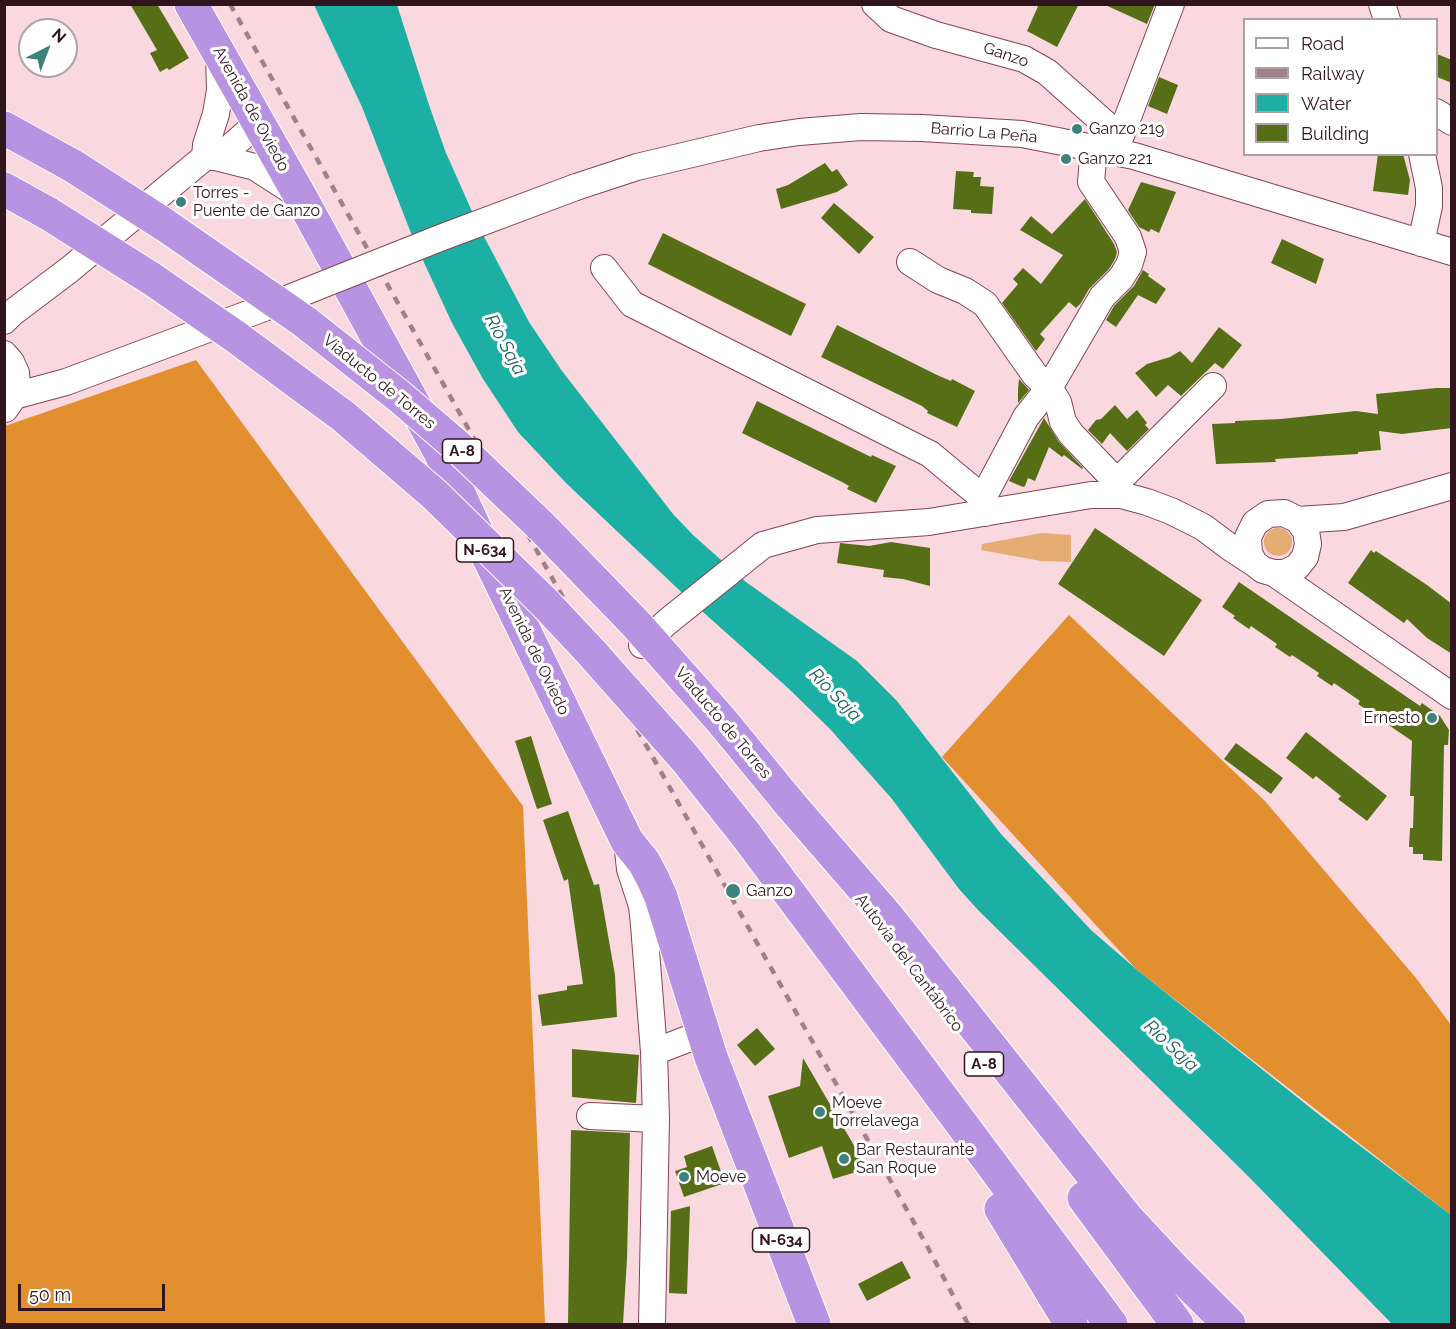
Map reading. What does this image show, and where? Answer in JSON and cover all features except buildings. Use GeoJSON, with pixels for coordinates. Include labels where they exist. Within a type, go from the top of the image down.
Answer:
{"type":"FeatureCollection","features":[{"type":"Feature","properties":{"kind":"highway","name":"Avenida de Oviedo"},"geometry":{"type":"LineString","coordinates":[[191,4],[300,196],[440,452],[487,554],[627,841],[644,862],[662,897],[704,1035],[743,1144],[814,1324]]}},
{"type":"Feature","properties":{"kind":"highway","name":"Viaducto de Torres"},"geometry":{"type":"LineString","coordinates":[[4,128],[73,166],[305,322],[458,447],[543,528],[635,623],[721,720],[790,804]]}},
{"type":"Feature","properties":{"kind":"highway"},"geometry":{"type":"LineString","coordinates":[[4,189],[49,214],[152,279],[343,416],[435,495],[545,603],[684,757],[750,840],[1111,1324]]}},
{"type":"Feature","properties":{"kind":"highway","name":"Autovía del Cantábrico"},"geometry":{"type":"LineString","coordinates":[[790,804],[1177,1324]]}},
{"type":"Feature","properties":{"kind":"highway"},"geometry":{"type":"LineString","coordinates":[[790,804],[894,925],[1126,1217],[1229,1324]]}},
{"type":"Feature","properties":{"kind":"highway"},"geometry":{"type":"LineString","coordinates":[[750,840],[1002,1211],[1071,1324]]}},
{"type":"Feature","properties":{"kind":"street","name":"Ganzo"},"geometry":{"type":"LineString","coordinates":[[875,4],[891,19],[936,35],[1024,59],[1047,72],[1110,145]]}},
{"type":"Feature","properties":{"kind":"street"},"geometry":{"type":"LineString","coordinates":[[984,506],[1026,417],[1048,388],[1102,297],[1121,278],[1129,266],[1133,252],[1122,225],[1091,182],[1110,145],[1171,4]]}},
{"type":"Feature","properties":{"kind":"street"},"geometry":{"type":"LineString","coordinates":[[209,153],[220,90],[218,51]]}},
{"type":"Feature","properties":{"kind":"street"},"geometry":{"type":"LineString","coordinates":[[1438,113],[1452,122]]}},
{"type":"Feature","properties":{"kind":"street"},"geometry":{"type":"LineString","coordinates":[[4,321],[69,270],[231,132],[258,123]]}},
{"type":"Feature","properties":{"kind":"street","name":"Barrio La Peña"},"geometry":{"type":"LineString","coordinates":[[9,403],[264,308],[440,238],[637,167],[759,138],[814,130],[861,127],[922,128],[1022,134],[1110,145],[1452,252]]}},
{"type":"Feature","properties":{"kind":"street"},"geometry":{"type":"LineString","coordinates":[[209,153],[255,167],[300,196]]}},
{"type":"Feature","properties":{"kind":"street"},"geometry":{"type":"LineString","coordinates":[[1421,243],[1429,206],[1429,188],[1422,156]]}},
{"type":"Feature","properties":{"kind":"street"},"geometry":{"type":"LineString","coordinates":[[910,262],[938,280],[965,291],[985,304],[1035,375],[1058,402],[1063,422],[1071,435],[1119,489],[1203,527],[1452,696]]}},
{"type":"Feature","properties":{"kind":"street"},"geometry":{"type":"LineString","coordinates":[[604,268],[632,304],[930,453],[984,506]]}},
{"type":"Feature","properties":{"kind":"street"},"geometry":{"type":"LineString","coordinates":[[4,354],[16,373],[17,385],[9,403]]}},
{"type":"Feature","properties":{"kind":"street"},"geometry":{"type":"LineString","coordinates":[[642,645],[667,622],[763,545],[817,530],[929,522],[984,506],[1091,495],[1119,489],[1213,386]]}},
{"type":"Feature","properties":{"kind":"street"},"geometry":{"type":"LineString","coordinates":[[1298,520],[1344,517],[1452,486]]}},
{"type":"Feature","properties":{"kind":"street"},"geometry":{"type":"LineString","coordinates":[[1203,527],[1232,529],[1255,523],[1268,514],[1284,513],[1298,520],[1306,531],[1304,579],[1314,601]]}},
{"type":"Feature","properties":{"kind":"street"},"geometry":{"type":"LineString","coordinates":[[1255,523],[1248,537],[1249,553],[1264,568],[1285,573],[1297,567],[1307,550],[1344,517]]}},
{"type":"Feature","properties":{"kind":"street"},"geometry":{"type":"LineString","coordinates":[[627,841],[630,869],[642,906],[654,1052],[656,1119],[652,1324]]}},
{"type":"Feature","properties":{"kind":"street"},"geometry":{"type":"LineString","coordinates":[[654,1052],[704,1035]]}},
{"type":"Feature","properties":{"kind":"street"},"geometry":{"type":"LineString","coordinates":[[590,1116],[656,1119]]}},
{"type":"Feature","properties":{"kind":"shaded area"},"geometry":{"type":"Polygon","coordinates":[[[196,360],[523,806],[545,1324],[5,1324],[5,426],[196,360]]]}},
{"type":"Feature","properties":{"kind":"shaded area"},"geometry":{"type":"Polygon","coordinates":[[[1278,528],[1288,532],[1292,542],[1288,552],[1278,556],[1268,552],[1264,542],[1268,532],[1278,528]]]}},
{"type":"Feature","properties":{"kind":"shaded area"},"geometry":{"type":"Polygon","coordinates":[[[1042,533],[1071,535],[1071,562],[1041,561],[981,550],[982,544],[1042,533]]]}},
{"type":"Feature","properties":{"kind":"shaded area"},"geometry":{"type":"Polygon","coordinates":[[[1069,615],[1265,801],[1416,978],[1451,1025],[1451,1215],[1136,969],[942,757],[1069,615]]]}},
{"type":"Feature","properties":{"kind":"water","name":"Río Saja"},"geometry":{"type":"Polygon","coordinates":[[[314,5],[397,5],[446,153],[479,227],[529,322],[562,371],[673,514],[746,582],[857,661],[897,701],[1001,834],[1091,930],[1136,969],[1322,1117],[1451,1215],[1451,1324],[1392,1324],[1248,1176],[979,911],[959,889],[892,799],[830,729],[566,483],[518,432],[483,379],[452,323],[414,241],[362,107],[314,5]]]}},
{"type":"Feature","properties":{"kind":"railway"},"geometry":{"type":"LineString","coordinates":[[230,4],[926,1244],[968,1324]]}},
{"type":"Feature","properties":{"kind":"place","name":"Ganzo 219"},"geometry":{"type":"Point","coordinates":[1077,129]}},
{"type":"Feature","properties":{"kind":"place","name":"Ganzo 221"},"geometry":{"type":"Point","coordinates":[1066,159]}},
{"type":"Feature","properties":{"kind":"place","name":"Torres - Puente de Ganzo"},"geometry":{"type":"Point","coordinates":[181,202]}},
{"type":"Feature","properties":{"kind":"place","name":"Ernesto"},"geometry":{"type":"Point","coordinates":[1432,718]}},
{"type":"Feature","properties":{"kind":"place","name":"Ganzo"},"geometry":{"type":"Point","coordinates":[733,891]}},
{"type":"Feature","properties":{"kind":"place","name":"Moeve Torrelavega"},"geometry":{"type":"Point","coordinates":[820,1112]}},
{"type":"Feature","properties":{"kind":"place","name":"Bar Restaurante San Roque"},"geometry":{"type":"Point","coordinates":[844,1159]}},
{"type":"Feature","properties":{"kind":"place","name":"Moeve"},"geometry":{"type":"Point","coordinates":[684,1177]}}]}
